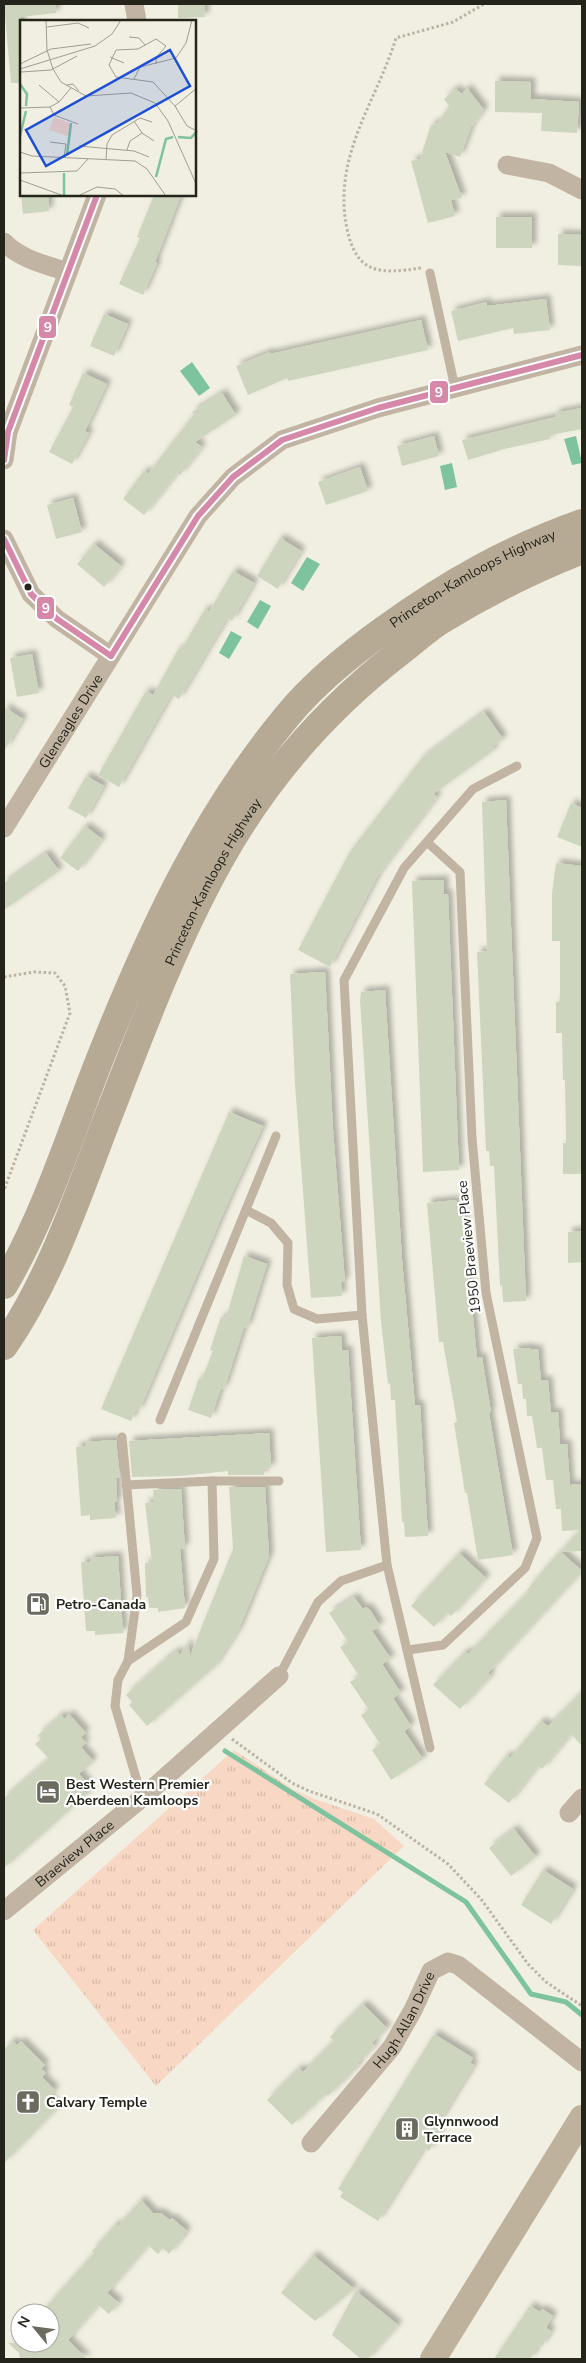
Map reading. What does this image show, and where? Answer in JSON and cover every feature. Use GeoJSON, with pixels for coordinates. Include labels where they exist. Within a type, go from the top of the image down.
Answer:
{"type":"FeatureCollection","features":[{"type":"Feature","properties":{"kind":"main road","name":"Princeton-Kamloops Highway"},"geometry":{"type":"LineString","coordinates":[[4,1285],[43,1201],[149,939],[200,840],[241,776],[289,713],[343,659],[432,595],[480,566],[544,536],[582,523]]}},
{"type":"Feature","properties":{"kind":"main road","name":"Princeton-Kamloops Highway"},"geometry":{"type":"LineString","coordinates":[[4,1346],[40,1284],[71,1212],[170,959],[220,860],[263,791],[311,733],[364,680],[440,622],[552,562],[582,550]]}},
{"type":"Feature","properties":{"kind":"main road"},"geometry":{"type":"LineString","coordinates":[[432,2359],[582,2118]]}},
{"type":"Feature","properties":{"kind":"street"},"geometry":{"type":"LineString","coordinates":[[134,4],[136,20]]}},
{"type":"Feature","properties":{"kind":"street"},"geometry":{"type":"LineString","coordinates":[[507,165],[549,174],[582,190]]}},
{"type":"Feature","properties":{"kind":"street"},"geometry":{"type":"LineString","coordinates":[[4,460],[8,432],[98,196]]}},
{"type":"Feature","properties":{"kind":"street"},"geometry":{"type":"LineString","coordinates":[[4,242],[10,249],[36,262],[68,272]]}},
{"type":"Feature","properties":{"kind":"street","name":"Gleneagles Drive"},"geometry":{"type":"LineString","coordinates":[[4,828],[198,516],[233,477],[282,440],[378,408],[582,355]]}},
{"type":"Feature","properties":{"kind":"street"},"geometry":{"type":"LineString","coordinates":[[4,539],[31,594],[57,619],[111,656]]}},
{"type":"Feature","properties":{"kind":"street","name":"Braeview Place"},"geometry":{"type":"LineString","coordinates":[[4,1911],[142,1798],[279,1676]]}},
{"type":"Feature","properties":{"kind":"street"},"geometry":{"type":"LineString","coordinates":[[569,1813],[582,1798]]}},
{"type":"Feature","properties":{"kind":"street","name":"Hugh Allan Drive"},"geometry":{"type":"LineString","coordinates":[[311,2143],[392,2047],[413,2010],[431,1971],[448,1962],[458,1965],[582,2062]]}},
{"type":"Feature","properties":{"kind":"lane"},"geometry":{"type":"LineString","coordinates":[[430,272],[455,388]]}},
{"type":"Feature","properties":{"kind":"lane"},"geometry":{"type":"LineString","coordinates":[[430,1748],[387,1565],[362,1315],[344,980],[404,868],[473,788],[517,766]]}},
{"type":"Feature","properties":{"kind":"lane","name":"1950 Braeview Place"},"geometry":{"type":"LineString","coordinates":[[408,1650],[443,1645],[525,1568],[537,1538],[486,1293],[472,1138],[460,872],[427,842]]}},
{"type":"Feature","properties":{"kind":"lane"},"geometry":{"type":"LineString","coordinates":[[160,1420],[276,1136]]}},
{"type":"Feature","properties":{"kind":"lane"},"geometry":{"type":"LineString","coordinates":[[246,1210],[271,1223],[288,1243],[287,1285],[294,1309],[317,1319],[362,1315]]}},
{"type":"Feature","properties":{"kind":"lane"},"geometry":{"type":"LineString","coordinates":[[122,1437],[137,1595],[128,1661],[118,1680],[115,1706],[142,1798]]}},
{"type":"Feature","properties":{"kind":"lane"},"geometry":{"type":"LineString","coordinates":[[126,1485],[212,1481],[279,1481]]}},
{"type":"Feature","properties":{"kind":"lane"},"geometry":{"type":"LineString","coordinates":[[128,1661],[186,1622],[214,1559],[212,1481]]}},
{"type":"Feature","properties":{"kind":"lane"},"geometry":{"type":"LineString","coordinates":[[279,1676],[318,1602],[341,1580],[387,1565]]}},
{"type":"Feature","properties":{"kind":"path"},"geometry":{"type":"LineString","coordinates":[[430,272],[425,268],[381,272],[371,269],[356,255],[350,244],[345,221],[345,175],[349,152],[359,125],[390,60],[396,38],[453,22],[484,4]]}},
{"type":"Feature","properties":{"kind":"path"},"geometry":{"type":"LineString","coordinates":[[4,977],[34,972],[55,973],[65,986],[70,1013],[4,1190]]}},
{"type":"Feature","properties":{"kind":"path"},"geometry":{"type":"LineString","coordinates":[[220,1730],[292,1783],[309,1791],[377,1814],[448,1864],[481,1899],[528,1964],[546,1982],[582,2006]]}},
{"type":"Feature","properties":{"kind":"green space"},"geometry":{"type":"Polygon","coordinates":[[[234,1750],[294,1790],[317,1800],[374,1819],[404,1846],[156,2086],[33,1930],[234,1750]]]}},
{"type":"Feature","properties":{"kind":"shaded area"},"geometry":{"type":"Polygon","coordinates":[[[192,362],[210,388],[199,396],[180,371],[192,362]]]}},
{"type":"Feature","properties":{"kind":"shaded area"},"geometry":{"type":"Polygon","coordinates":[[[576,436],[582,463],[572,465],[564,439],[576,436]]]}},
{"type":"Feature","properties":{"kind":"shaded area"},"geometry":{"type":"Polygon","coordinates":[[[452,463],[457,487],[445,490],[440,466],[452,463]]]}},
{"type":"Feature","properties":{"kind":"shaded area"},"geometry":{"type":"Polygon","coordinates":[[[307,557],[320,564],[303,591],[291,583],[307,557]]]}},
{"type":"Feature","properties":{"kind":"shaded area"},"geometry":{"type":"Polygon","coordinates":[[[260,600],[271,606],[258,629],[247,622],[260,600]]]}},
{"type":"Feature","properties":{"kind":"shaded area"},"geometry":{"type":"Polygon","coordinates":[[[231,631],[242,637],[229,659],[219,653],[231,631]]]}},
{"type":"Feature","properties":{"kind":"building"},"geometry":{"type":"Polygon","coordinates":[[[4,4],[56,4],[56,13],[21,17],[20,83],[11,83],[4,4]]]}},
{"type":"Feature","properties":{"kind":"building"},"geometry":{"type":"Polygon","coordinates":[[[178,4],[204,4],[205,17],[178,18],[178,4]]]}},
{"type":"Feature","properties":{"kind":"building"},"geometry":{"type":"Polygon","coordinates":[[[495,81],[531,82],[531,99],[579,102],[577,133],[541,131],[542,113],[495,112],[495,81]]]}},
{"type":"Feature","properties":{"kind":"building"},"geometry":{"type":"Polygon","coordinates":[[[467,88],[484,110],[471,127],[460,157],[445,152],[462,198],[451,200],[455,216],[428,223],[411,161],[420,159],[431,125],[438,123],[449,106],[444,99],[455,89],[462,94],[467,88]]]}},
{"type":"Feature","properties":{"kind":"building"},"geometry":{"type":"Polygon","coordinates":[[[21,196],[48,196],[49,211],[23,214],[21,196]]]}},
{"type":"Feature","properties":{"kind":"building"},"geometry":{"type":"Polygon","coordinates":[[[154,196],[181,196],[155,262],[157,263],[143,295],[119,284],[140,238],[137,237],[154,196]]]}},
{"type":"Feature","properties":{"kind":"building"},"geometry":{"type":"Polygon","coordinates":[[[496,217],[532,217],[532,248],[496,248],[496,217]]]}},
{"type":"Feature","properties":{"kind":"building"},"geometry":{"type":"Polygon","coordinates":[[[558,234],[582,235],[582,266],[558,265],[558,234]]]}},
{"type":"Feature","properties":{"kind":"building"},"geometry":{"type":"Polygon","coordinates":[[[546,299],[550,330],[514,334],[513,328],[458,341],[451,311],[487,302],[487,306],[546,299]]]}},
{"type":"Feature","properties":{"kind":"building"},"geometry":{"type":"Polygon","coordinates":[[[104,314],[128,324],[114,356],[90,346],[104,314]]]}},
{"type":"Feature","properties":{"kind":"building"},"geometry":{"type":"Polygon","coordinates":[[[421,320],[428,350],[288,381],[287,378],[248,395],[236,366],[270,352],[270,354],[421,320]]]}},
{"type":"Feature","properties":{"kind":"building"},"geometry":{"type":"Polygon","coordinates":[[[83,373],[107,384],[85,431],[89,433],[72,464],[49,452],[73,407],[69,405],[83,373]]]}},
{"type":"Feature","properties":{"kind":"building"},"geometry":{"type":"Polygon","coordinates":[[[222,393],[236,415],[195,442],[202,447],[180,475],[177,473],[144,515],[123,499],[144,471],[148,474],[194,414],[192,412],[222,393]]]}},
{"type":"Feature","properties":{"kind":"building"},"geometry":{"type":"Polygon","coordinates":[[[582,408],[582,429],[550,435],[550,439],[504,449],[468,460],[462,440],[555,417],[555,413],[582,408]]]}},
{"type":"Feature","properties":{"kind":"building"},"geometry":{"type":"Polygon","coordinates":[[[434,436],[439,456],[402,466],[397,446],[434,436]]]}},
{"type":"Feature","properties":{"kind":"building"},"geometry":{"type":"Polygon","coordinates":[[[360,467],[368,491],[326,505],[318,482],[360,467]]]}},
{"type":"Feature","properties":{"kind":"building"},"geometry":{"type":"Polygon","coordinates":[[[73,498],[82,532],[56,539],[47,505],[73,498]]]}},
{"type":"Feature","properties":{"kind":"building"},"geometry":{"type":"Polygon","coordinates":[[[280,538],[301,551],[278,589],[257,576],[280,538]]]}},
{"type":"Feature","properties":{"kind":"building"},"geometry":{"type":"Polygon","coordinates":[[[94,544],[121,566],[104,587],[77,564],[94,544]]]}},
{"type":"Feature","properties":{"kind":"building"},"geometry":{"type":"Polygon","coordinates":[[[233,571],[254,583],[232,621],[227,618],[179,699],[171,695],[119,787],[98,775],[146,691],[153,695],[179,648],[181,650],[205,609],[209,612],[233,571]]]}},
{"type":"Feature","properties":{"kind":"building"},"geometry":{"type":"Polygon","coordinates":[[[32,654],[39,693],[17,697],[10,658],[32,654]]]}},
{"type":"Feature","properties":{"kind":"building"},"geometry":{"type":"Polygon","coordinates":[[[4,707],[23,719],[4,751],[4,707]]]}},
{"type":"Feature","properties":{"kind":"building"},"geometry":{"type":"Polygon","coordinates":[[[484,712],[503,739],[492,747],[494,750],[433,794],[437,797],[378,875],[330,967],[298,950],[349,853],[422,758],[484,712]]]}},
{"type":"Feature","properties":{"kind":"building"},"geometry":{"type":"Polygon","coordinates":[[[86,776],[104,786],[86,818],[68,808],[86,776]]]}},
{"type":"Feature","properties":{"kind":"building"},"geometry":{"type":"Polygon","coordinates":[[[506,800],[526,1301],[503,1302],[502,1285],[500,1286],[494,1166],[490,1166],[489,1151],[486,1151],[477,952],[487,951],[482,802],[506,800]]]}},
{"type":"Feature","properties":{"kind":"building"},"geometry":{"type":"Polygon","coordinates":[[[571,803],[582,808],[582,847],[557,837],[571,803]]]}},
{"type":"Feature","properties":{"kind":"building"},"geometry":{"type":"Polygon","coordinates":[[[85,826],[102,839],[78,871],[60,858],[85,826]]]}},
{"type":"Feature","properties":{"kind":"building"},"geometry":{"type":"Polygon","coordinates":[[[46,853],[59,871],[4,910],[4,883],[46,853]]]}},
{"type":"Feature","properties":{"kind":"building"},"geometry":{"type":"Polygon","coordinates":[[[556,863],[582,866],[582,1174],[563,1174],[563,1143],[566,1143],[565,1080],[563,1080],[562,1033],[556,1033],[556,1002],[560,1002],[560,941],[552,941],[552,894],[556,863]]]}},
{"type":"Feature","properties":{"kind":"building"},"geometry":{"type":"Polygon","coordinates":[[[444,880],[444,894],[448,894],[459,1170],[423,1172],[412,881],[444,880]]]}},
{"type":"Feature","properties":{"kind":"building"},"geometry":{"type":"Polygon","coordinates":[[[325,972],[333,1130],[345,1282],[341,1282],[342,1296],[311,1298],[295,1084],[290,974],[325,972]]]}},
{"type":"Feature","properties":{"kind":"building"},"geometry":{"type":"Polygon","coordinates":[[[385,990],[402,1259],[415,1405],[420,1405],[428,1536],[405,1537],[404,1522],[402,1522],[395,1400],[391,1400],[390,1383],[388,1384],[381,1321],[360,1000],[361,992],[385,990]]]}},
{"type":"Feature","properties":{"kind":"building"},"geometry":{"type":"Polygon","coordinates":[[[229,1112],[263,1126],[225,1209],[139,1411],[136,1409],[131,1421],[101,1409],[229,1112]]]}},
{"type":"Feature","properties":{"kind":"building"},"geometry":{"type":"Polygon","coordinates":[[[456,1200],[457,1215],[463,1214],[477,1358],[482,1357],[491,1412],[489,1413],[513,1555],[478,1560],[467,1493],[465,1493],[454,1423],[457,1422],[443,1342],[439,1342],[427,1203],[456,1200]]]}},
{"type":"Feature","properties":{"kind":"building"},"geometry":{"type":"Polygon","coordinates":[[[582,1231],[582,1262],[568,1263],[568,1232],[582,1231]]]}},
{"type":"Feature","properties":{"kind":"building"},"geometry":{"type":"Polygon","coordinates":[[[244,1256],[267,1264],[247,1328],[244,1327],[224,1389],[221,1388],[211,1418],[188,1410],[199,1378],[202,1379],[213,1351],[210,1350],[221,1317],[226,1318],[244,1256]]]}},
{"type":"Feature","properties":{"kind":"building"},"geometry":{"type":"Polygon","coordinates":[[[341,1336],[342,1350],[348,1350],[361,1550],[326,1552],[312,1338],[341,1336]]]}},
{"type":"Feature","properties":{"kind":"building"},"geometry":{"type":"Polygon","coordinates":[[[531,1348],[531,1350],[538,1349],[541,1381],[548,1380],[551,1413],[558,1412],[560,1444],[567,1444],[570,1485],[582,1484],[582,1551],[561,1552],[582,1571],[488,1673],[491,1676],[460,1709],[433,1685],[465,1652],[468,1654],[529,1591],[527,1590],[546,1567],[580,1530],[562,1531],[561,1509],[556,1509],[553,1480],[546,1480],[542,1448],[537,1448],[532,1416],[527,1416],[526,1399],[523,1399],[522,1384],[518,1384],[513,1349],[531,1348]]]}},
{"type":"Feature","properties":{"kind":"building"},"geometry":{"type":"Polygon","coordinates":[[[269,1433],[271,1468],[264,1469],[264,1475],[228,1475],[228,1471],[180,1476],[132,1477],[129,1441],[269,1433]]]}},
{"type":"Feature","properties":{"kind":"building"},"geometry":{"type":"Polygon","coordinates":[[[116,1440],[120,1477],[116,1478],[117,1502],[114,1502],[116,1518],[90,1520],[90,1515],[81,1516],[76,1447],[85,1446],[85,1442],[116,1440]]]}},
{"type":"Feature","properties":{"kind":"building"},"geometry":{"type":"Polygon","coordinates":[[[229,1487],[265,1487],[269,1556],[239,1629],[215,1666],[147,1726],[129,1705],[132,1702],[126,1695],[167,1658],[177,1651],[180,1655],[188,1642],[190,1656],[233,1549],[229,1487]]]}},
{"type":"Feature","properties":{"kind":"building"},"geometry":{"type":"Polygon","coordinates":[[[181,1489],[185,1548],[180,1549],[185,1608],[158,1612],[158,1608],[149,1608],[148,1597],[146,1597],[145,1563],[152,1562],[145,1503],[154,1502],[153,1490],[181,1489]]]}},
{"type":"Feature","properties":{"kind":"building"},"geometry":{"type":"Polygon","coordinates":[[[459,1553],[486,1578],[451,1616],[447,1613],[434,1627],[411,1606],[459,1553]]]}},
{"type":"Feature","properties":{"kind":"building"},"geometry":{"type":"Polygon","coordinates":[[[118,1556],[123,1633],[95,1635],[95,1631],[86,1631],[81,1562],[90,1562],[90,1558],[118,1556]]]}},
{"type":"Feature","properties":{"kind":"building"},"geometry":{"type":"Polygon","coordinates":[[[354,1597],[363,1609],[366,1607],[370,1610],[380,1626],[372,1631],[391,1659],[382,1664],[401,1693],[393,1698],[411,1726],[404,1731],[423,1759],[391,1780],[372,1750],[380,1744],[361,1715],[369,1710],[350,1682],[359,1676],[340,1647],[348,1642],[329,1613],[354,1597]]]}},
{"type":"Feature","properties":{"kind":"building"},"geometry":{"type":"Polygon","coordinates":[[[582,1692],[582,1746],[571,1734],[542,1769],[538,1766],[509,1803],[484,1784],[507,1755],[510,1758],[541,1721],[548,1726],[582,1692]]]}},
{"type":"Feature","properties":{"kind":"building","name":"Best Western Premier Aberdeen Kamloops"},"geometry":{"type":"Polygon","coordinates":[[[69,1714],[86,1733],[81,1737],[86,1743],[81,1747],[93,1761],[79,1774],[90,1786],[84,1791],[87,1794],[4,1868],[4,1798],[49,1759],[35,1744],[41,1739],[38,1735],[61,1715],[64,1719],[69,1714]]]}},
{"type":"Feature","properties":{"kind":"building"},"geometry":{"type":"Polygon","coordinates":[[[514,1829],[536,1857],[511,1876],[489,1848],[514,1829]]]}},
{"type":"Feature","properties":{"kind":"building"},"geometry":{"type":"Polygon","coordinates":[[[543,1870],[573,1889],[551,1924],[521,1905],[543,1870]]]}},
{"type":"Feature","properties":{"kind":"building"},"geometry":{"type":"Polygon","coordinates":[[[363,2004],[387,2028],[372,2043],[375,2046],[357,2064],[359,2065],[328,2096],[326,2094],[292,2125],[267,2100],[299,2068],[303,2072],[334,2041],[330,2037],[363,2004]]]}},
{"type":"Feature","properties":{"kind":"building","name":"Glynnwood Terrace"},"geometry":{"type":"Polygon","coordinates":[[[434,2034],[473,2058],[470,2063],[474,2065],[436,2127],[441,2130],[429,2151],[424,2148],[378,2221],[340,2197],[343,2192],[338,2189],[434,2034]]]}},
{"type":"Feature","properties":{"kind":"building","name":"Calvary Temple"},"geometry":{"type":"Polygon","coordinates":[[[12,2041],[17,2045],[21,2041],[45,2065],[41,2069],[46,2073],[42,2077],[55,2090],[48,2098],[58,2107],[4,2163],[4,2050],[12,2041]]]}},
{"type":"Feature","properties":{"kind":"building"},"geometry":{"type":"Polygon","coordinates":[[[141,2200],[153,2213],[161,2213],[170,2220],[172,2218],[187,2231],[169,2254],[163,2248],[158,2254],[148,2245],[107,2293],[119,2303],[109,2314],[98,2305],[68,2340],[87,2359],[20,2359],[19,2353],[60,2353],[60,2303],[50,2303],[94,2253],[92,2251],[116,2224],[118,2226],[141,2200]]]}},
{"type":"Feature","properties":{"kind":"building"},"geometry":{"type":"Polygon","coordinates":[[[313,2255],[354,2289],[315,2321],[281,2293],[313,2255]]]}},
{"type":"Feature","properties":{"kind":"building"},"geometry":{"type":"Polygon","coordinates":[[[356,2291],[398,2325],[368,2359],[361,2359],[332,2335],[356,2291]]]}},
{"type":"Feature","properties":{"kind":"building"},"geometry":{"type":"Polygon","coordinates":[[[530,2306],[540,2312],[542,2309],[553,2316],[546,2328],[551,2331],[542,2346],[539,2345],[530,2359],[494,2359],[530,2306]]]}},
{"type":"Feature","properties":{"kind":"waterway"},"geometry":{"type":"LineString","coordinates":[[225,1751],[466,1902],[531,1994],[566,2002],[582,2015]]}},
{"type":"Feature","properties":{"kind":"transit line","name":"9"},"geometry":{"type":"LineString","coordinates":[[4,460],[8,432],[97,196]]}},
{"type":"Feature","properties":{"kind":"transit line","name":"9"},"geometry":{"type":"LineString","coordinates":[[111,656],[198,516],[233,477],[282,440],[378,408],[582,355]]}},
{"type":"Feature","properties":{"kind":"transit line","name":"9"},"geometry":{"type":"LineString","coordinates":[[4,539],[31,594],[57,619],[111,656]]}},
{"type":"Feature","properties":{"kind":"place","name":"Petro-Canada"},"geometry":{"type":"Point","coordinates":[38,1604]}},
{"type":"Feature","properties":{"kind":"place","name":"Best Western Premier Aberdeen Kamloops"},"geometry":{"type":"Point","coordinates":[48,1792]}},
{"type":"Feature","properties":{"kind":"place","name":"Calvary Temple"},"geometry":{"type":"Point","coordinates":[28,2102]}},
{"type":"Feature","properties":{"kind":"place","name":"Glynnwood Terrace"},"geometry":{"type":"Point","coordinates":[407,2129]}}]}
